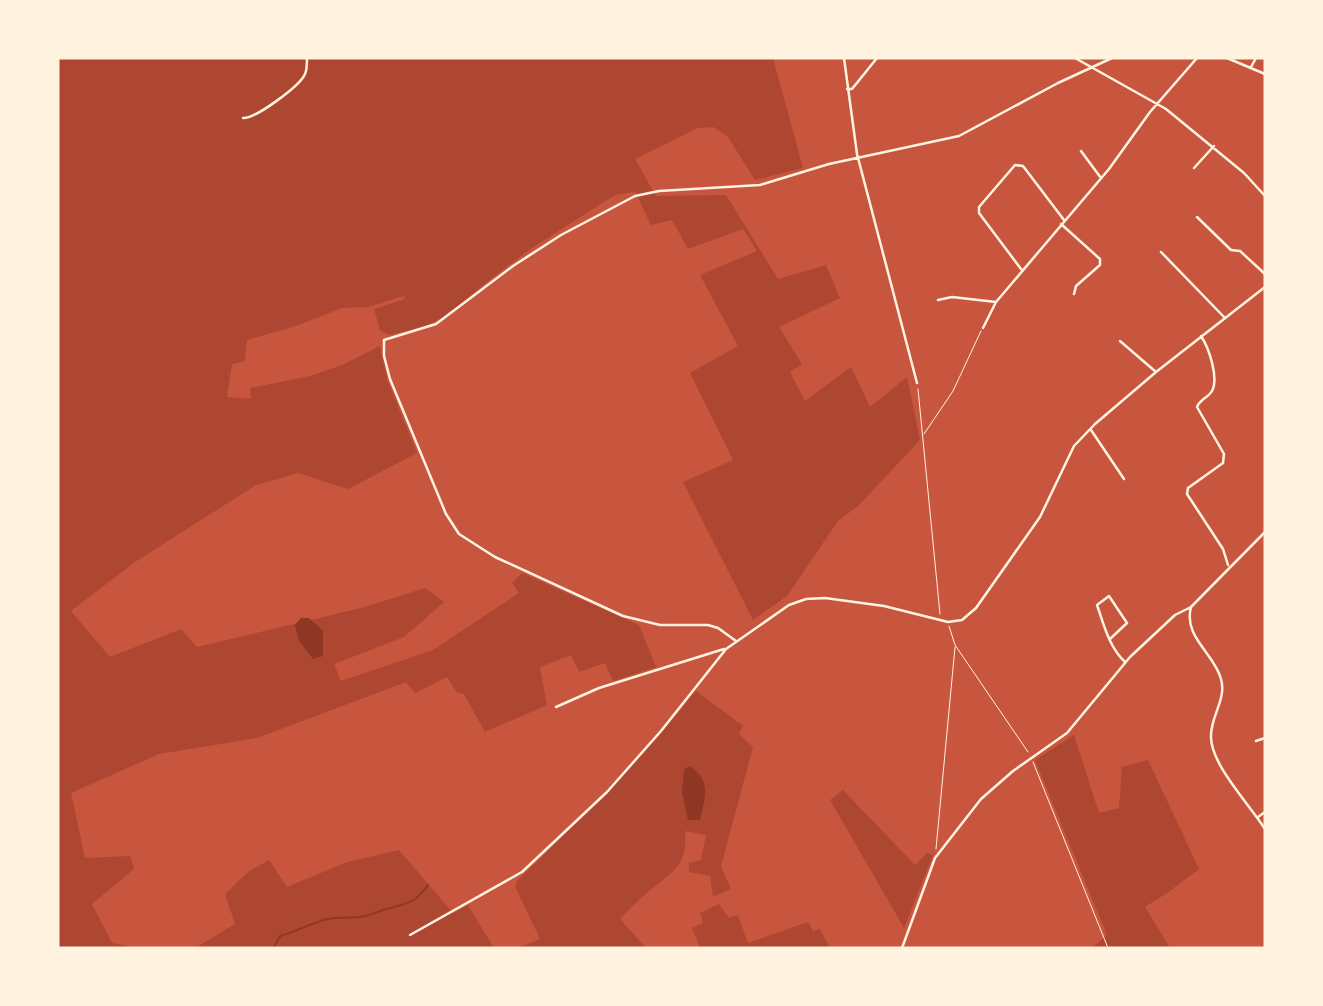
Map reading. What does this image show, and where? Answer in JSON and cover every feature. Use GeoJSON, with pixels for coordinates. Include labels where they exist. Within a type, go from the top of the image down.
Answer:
{"type":"FeatureCollection","features":[{"type":"Feature","properties":{"kind":"street"},"geometry":{"type":"LineString","coordinates":[[243,118],[256,116],[296,85],[305,75],[307,58]]}},
{"type":"Feature","properties":{"kind":"street"},"geometry":{"type":"LineString","coordinates":[[844,58],[859,158],[917,383]]}},
{"type":"Feature","properties":{"kind":"street"},"geometry":{"type":"LineString","coordinates":[[847,89],[852,89],[877,58]]}},
{"type":"Feature","properties":{"kind":"street"},"geometry":{"type":"LineString","coordinates":[[1075,58],[1158,104],[1214,146],[1265,196]]}},
{"type":"Feature","properties":{"kind":"street"},"geometry":{"type":"LineString","coordinates":[[736,641],[718,628],[708,625],[660,625],[623,616],[495,557],[460,534],[446,514],[390,379],[384,356],[384,340],[436,324],[503,273],[561,235],[635,196],[659,191],[760,185],[829,164],[959,136],[1058,83],[1112,58]]}},
{"type":"Feature","properties":{"kind":"street"},"geometry":{"type":"LineString","coordinates":[[983,328],[996,302],[1101,178],[1150,112],[1197,58]]}},
{"type":"Feature","properties":{"kind":"street"},"geometry":{"type":"LineString","coordinates":[[1227,58],[1265,74]]}},
{"type":"Feature","properties":{"kind":"street"},"geometry":{"type":"LineString","coordinates":[[1250,68],[1256,58]]}},
{"type":"Feature","properties":{"kind":"street"},"geometry":{"type":"LineString","coordinates":[[1194,167],[1214,146]]}},
{"type":"Feature","properties":{"kind":"street"},"geometry":{"type":"LineString","coordinates":[[1081,151],[1101,178]]}},
{"type":"Feature","properties":{"kind":"street"},"geometry":{"type":"LineString","coordinates":[[1022,270],[979,213],[979,207],[1015,165],[1023,166],[1064,220]]}},
{"type":"Feature","properties":{"kind":"street"},"geometry":{"type":"LineString","coordinates":[[1197,217],[1231,250],[1240,251],[1265,274]]}},
{"type":"Feature","properties":{"kind":"street"},"geometry":{"type":"LineString","coordinates":[[1061,224],[1100,259],[1100,265],[1076,286],[1074,294]]}},
{"type":"Feature","properties":{"kind":"street"},"geometry":{"type":"LineString","coordinates":[[1161,253],[1224,317]]}},
{"type":"Feature","properties":{"kind":"street"},"geometry":{"type":"LineString","coordinates":[[410,935],[522,872],[607,792],[661,731],[726,649],[789,605],[806,599],[825,598],[884,606],[948,622],[962,620],[976,608],[1040,517],[1074,446],[1156,372],[1265,287]]}},
{"type":"Feature","properties":{"kind":"street"},"geometry":{"type":"LineString","coordinates":[[938,300],[952,297],[996,302]]}},
{"type":"Feature","properties":{"kind":"street"},"geometry":{"type":"LineString","coordinates":[[1201,336],[1212,362],[1214,387],[1211,394],[1199,402],[1197,407],[1224,454],[1223,463],[1188,488],[1187,495],[1223,549],[1229,567]]}},
{"type":"Feature","properties":{"kind":"street"},"geometry":{"type":"LineString","coordinates":[[1120,341],[1156,372]]}},
{"type":"Feature","properties":{"kind":"street"},"geometry":{"type":"LineString","coordinates":[[1090,429],[1124,479]]}},
{"type":"Feature","properties":{"kind":"street"},"geometry":{"type":"LineString","coordinates":[[902,948],[935,858],[981,799],[1031,757],[1073,727],[1125,662],[1175,615],[1191,607],[1265,533]]}},
{"type":"Feature","properties":{"kind":"street"},"geometry":{"type":"LineString","coordinates":[[1110,639],[1127,623],[1109,596],[1097,605],[1110,639],[1115,652],[1125,662]]}},
{"type":"Feature","properties":{"kind":"street"},"geometry":{"type":"LineString","coordinates":[[1191,607],[1190,627],[1221,678],[1223,689],[1212,727],[1212,746],[1226,773],[1265,828]]}},
{"type":"Feature","properties":{"kind":"street"},"geometry":{"type":"LineString","coordinates":[[555,707],[600,688],[726,649]]}},
{"type":"Feature","properties":{"kind":"street"},"geometry":{"type":"LineString","coordinates":[[1256,741],[1265,738]]}},
{"type":"Feature","properties":{"kind":"street"},"geometry":{"type":"LineString","coordinates":[[1258,817],[1265,811]]}},
{"type":"Feature","properties":{"kind":"path"},"geometry":{"type":"LineString","coordinates":[[923,436],[953,391],[983,328]]}},
{"type":"Feature","properties":{"kind":"path"},"geometry":{"type":"LineString","coordinates":[[917,383],[940,619]]}},
{"type":"Feature","properties":{"kind":"path"},"geometry":{"type":"LineString","coordinates":[[948,622],[955,645],[1031,757],[1108,948]]}},
{"type":"Feature","properties":{"kind":"path"},"geometry":{"type":"LineString","coordinates":[[935,858],[955,645]]}},
{"type":"Feature","properties":{"kind":"shaded area"},"geometry":{"type":"Polygon","coordinates":[[[58,58],[773,58],[803,168],[755,180],[728,137],[713,127],[698,128],[635,159],[656,196],[726,195],[778,279],[826,265],[840,298],[779,327],[802,364],[790,372],[805,401],[851,367],[870,407],[907,377],[920,440],[858,506],[838,521],[787,596],[753,620],[683,482],[733,460],[690,373],[738,346],[700,275],[757,251],[743,229],[688,249],[672,220],[651,225],[635,192],[615,195],[532,248],[446,316],[426,326],[389,335],[380,330],[374,309],[405,299],[404,296],[368,307],[342,308],[296,326],[247,340],[245,361],[232,364],[227,397],[251,399],[250,388],[310,376],[342,365],[380,346],[387,379],[417,453],[348,489],[298,473],[256,485],[135,562],[71,611],[110,657],[181,629],[197,647],[365,607],[425,588],[444,602],[404,637],[334,664],[341,681],[433,650],[519,593],[512,583],[522,573],[639,625],[656,667],[613,681],[605,663],[579,672],[571,655],[540,667],[547,705],[485,732],[464,694],[457,693],[447,677],[415,693],[406,682],[257,738],[159,754],[71,793],[85,858],[130,856],[134,869],[92,904],[112,943],[138,948],[58,948],[58,58]]]}},
{"type":"Feature","properties":{"kind":"shaded area"},"geometry":{"type":"Polygon","coordinates":[[[301,618],[309,618],[323,631],[323,656],[313,659],[299,641],[295,625],[301,618]]]}},
{"type":"Feature","properties":{"kind":"shaded area"},"geometry":{"type":"Polygon","coordinates":[[[696,691],[743,726],[739,734],[753,747],[721,866],[731,889],[713,897],[710,876],[689,872],[689,863],[701,860],[706,835],[685,831],[684,853],[677,867],[620,919],[646,948],[518,948],[540,939],[515,886],[518,880],[632,765],[696,691]]]}},
{"type":"Feature","properties":{"kind":"shaded area"},"geometry":{"type":"Polygon","coordinates":[[[1074,735],[1099,813],[1119,808],[1122,767],[1148,760],[1199,869],[1145,907],[1170,948],[1092,948],[1107,935],[1035,760],[1074,735]]]}},
{"type":"Feature","properties":{"kind":"shaded area"},"geometry":{"type":"Polygon","coordinates":[[[690,766],[702,778],[704,784],[705,797],[700,820],[688,820],[682,792],[684,769],[690,766]]]}},
{"type":"Feature","properties":{"kind":"shaded area"},"geometry":{"type":"Polygon","coordinates":[[[843,790],[915,865],[927,853],[933,855],[904,928],[830,800],[843,790]]]}},
{"type":"Feature","properties":{"kind":"shaded area"},"geometry":{"type":"Polygon","coordinates":[[[399,850],[453,913],[468,905],[494,948],[195,948],[235,924],[225,894],[248,872],[269,860],[287,887],[347,862],[399,850]]]}},
{"type":"Feature","properties":{"kind":"shaded area"},"geometry":{"type":"Polygon","coordinates":[[[719,904],[729,918],[738,915],[748,943],[808,922],[813,931],[820,929],[830,948],[700,948],[692,928],[703,923],[700,913],[719,904]]]}},
{"type":"Feature","properties":{"kind":"waterway"},"geometry":{"type":"LineString","coordinates":[[269,948],[274,947],[280,936],[321,921],[363,916],[406,904],[419,896],[428,885]]}}]}
